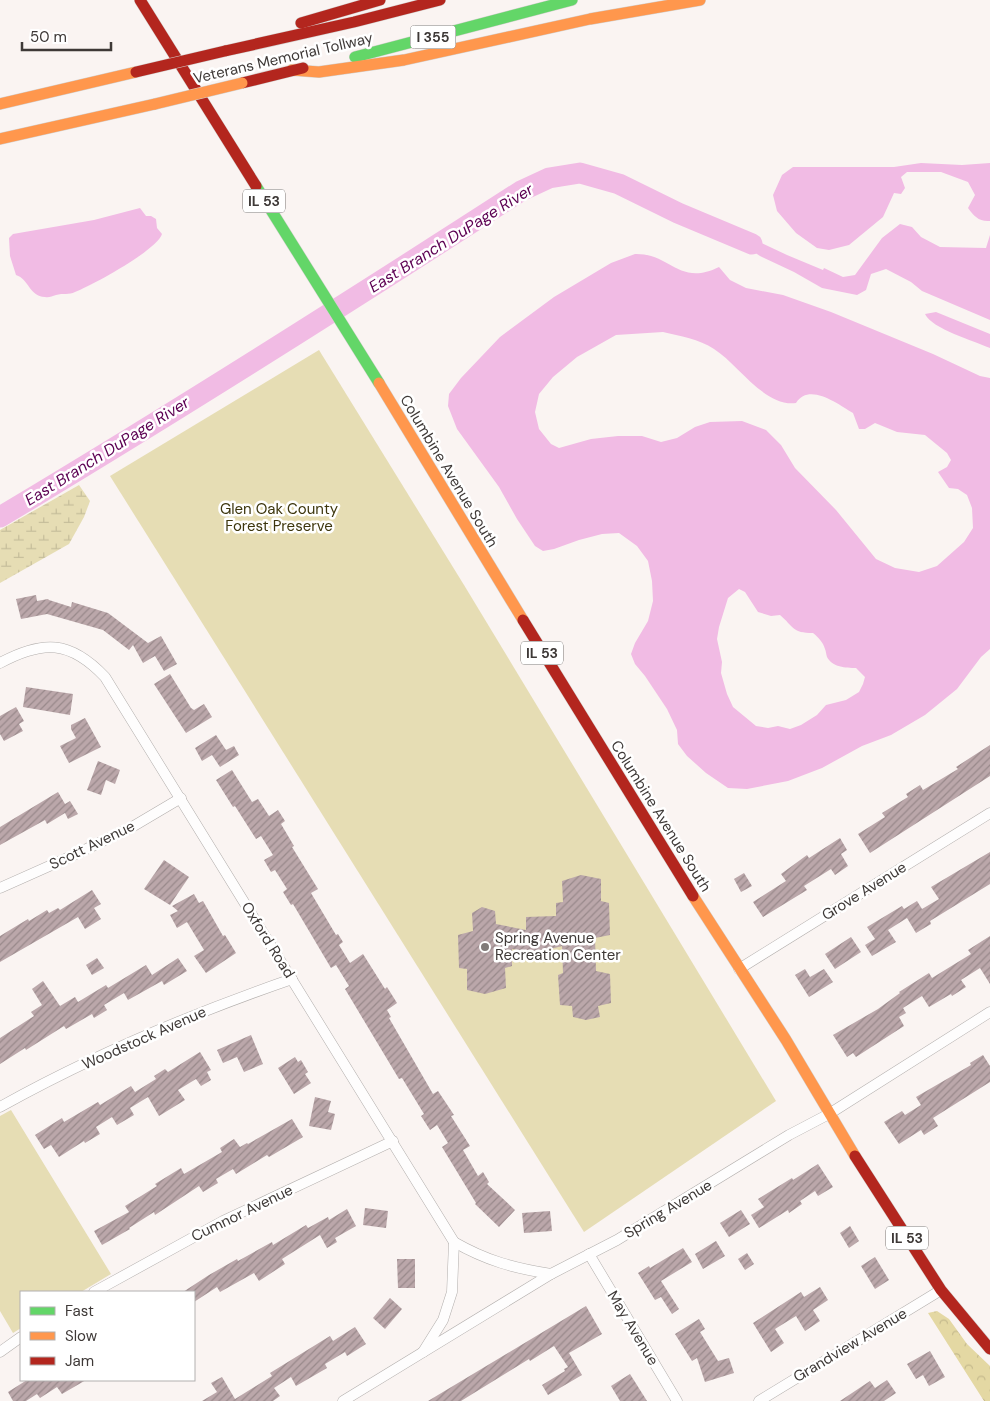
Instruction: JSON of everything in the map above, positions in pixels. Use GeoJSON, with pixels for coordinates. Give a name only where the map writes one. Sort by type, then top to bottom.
{"type":"FeatureCollection","features":[{"type":"Feature","properties":{"kind":"main road","name":"Columbine Avenue South"},"geometry":{"type":"LineString","coordinates":[[140,0],[388,398],[602,750],[739,969],[786,1040],[894,1219],[941,1290],[990,1349]]}},
{"type":"Feature","properties":{"kind":"main road"},"geometry":{"type":"LineString","coordinates":[[238,48],[264,32],[380,0]]}},
{"type":"Feature","properties":{"kind":"main road","name":"Veterans Memorial Tollway"},"geometry":{"type":"LineString","coordinates":[[0,104],[354,22],[440,0]]}},
{"type":"Feature","properties":{"kind":"main road","name":"Veterans Memorial Tollway"},"geometry":{"type":"LineString","coordinates":[[0,139],[379,51],[572,0]]}},
{"type":"Feature","properties":{"kind":"main road"},"geometry":{"type":"LineString","coordinates":[[292,70],[319,72],[404,60],[590,20],[700,0]]}},
{"type":"Feature","properties":{"kind":"street","name":"Oxford Road"},"geometry":{"type":"LineString","coordinates":[[0,663],[30,649],[45,646],[68,650],[95,666],[105,677],[454,1242],[476,1255],[515,1268],[551,1274]]}},
{"type":"Feature","properties":{"kind":"street","name":"Scott Avenue"},"geometry":{"type":"LineString","coordinates":[[0,888],[132,827],[181,798]]}},
{"type":"Feature","properties":{"kind":"street","name":"Grove Avenue"},"geometry":{"type":"LineString","coordinates":[[739,969],[990,813]]}},
{"type":"Feature","properties":{"kind":"street","name":"Woodstock Avenue"},"geometry":{"type":"LineString","coordinates":[[0,1107],[150,1033],[208,1009],[292,979]]}},
{"type":"Feature","properties":{"kind":"street","name":"Spring Avenue"},"geometry":{"type":"LineString","coordinates":[[343,1401],[551,1274],[617,1240],[789,1135],[829,1114],[990,1012]]}},
{"type":"Feature","properties":{"kind":"street","name":"Cumnor Avenue"},"geometry":{"type":"LineString","coordinates":[[96,1291],[223,1221],[392,1141]]}},
{"type":"Feature","properties":{"kind":"street"},"geometry":{"type":"LineString","coordinates":[[421,1354],[443,1320],[452,1292],[454,1242]]}},
{"type":"Feature","properties":{"kind":"street","name":"May Avenue"},"geometry":{"type":"LineString","coordinates":[[589,1254],[677,1401]]}},
{"type":"Feature","properties":{"kind":"street","name":"Grandview Avenue"},"geometry":{"type":"LineString","coordinates":[[759,1401],[941,1290]]}},
{"type":"Feature","properties":{"kind":"street"},"geometry":{"type":"LineString","coordinates":[[0,1352],[20,1338]]}},
{"type":"Feature","properties":{"kind":"green space","name":"Glen Oak County Forest Preserve"},"geometry":{"type":"Polygon","coordinates":[[[319,350],[464,585],[776,1101],[584,1232],[110,476],[319,350]]]}},
{"type":"Feature","properties":{"kind":"green space"},"geometry":{"type":"Polygon","coordinates":[[[79,485],[90,501],[84,517],[69,544],[0,583],[0,530],[79,485]]]}},
{"type":"Feature","properties":{"kind":"green space"},"geometry":{"type":"Polygon","coordinates":[[[11,1110],[111,1274],[83,1291],[20,1291],[20,1329],[13,1333],[0,1311],[0,1116],[11,1110]]]}},
{"type":"Feature","properties":{"kind":"green space"},"geometry":{"type":"Polygon","coordinates":[[[937,1311],[949,1319],[967,1344],[990,1366],[990,1401],[984,1401],[928,1313],[937,1311]]]}},
{"type":"Feature","properties":{"kind":"shaded area"},"geometry":{"type":"Polygon","coordinates":[[[921,163],[962,165],[990,163],[990,221],[983,221],[977,218],[968,208],[975,195],[968,182],[941,172],[907,172],[901,177],[905,188],[901,194],[894,193],[883,217],[849,245],[829,250],[817,248],[796,233],[777,211],[773,195],[782,175],[793,167],[894,167],[921,163]]]}},
{"type":"Feature","properties":{"kind":"shaded area"},"geometry":{"type":"Polygon","coordinates":[[[140,208],[146,216],[156,219],[157,228],[162,234],[158,241],[137,258],[95,282],[73,293],[46,297],[36,294],[24,280],[16,275],[10,256],[9,238],[13,234],[94,220],[140,208]]]}},
{"type":"Feature","properties":{"kind":"shaded area"},"geometry":{"type":"Polygon","coordinates":[[[900,224],[912,227],[921,237],[940,247],[986,248],[990,235],[990,320],[922,291],[911,282],[886,269],[871,274],[866,290],[857,295],[822,288],[760,256],[724,232],[755,240],[843,277],[855,275],[882,238],[900,224]]]}},
{"type":"Feature","properties":{"kind":"shaded area"},"geometry":{"type":"Polygon","coordinates":[[[635,254],[658,258],[676,268],[694,273],[705,272],[719,267],[730,280],[746,288],[783,295],[831,312],[933,354],[980,376],[990,378],[990,649],[981,657],[957,689],[925,715],[891,735],[862,746],[822,768],[788,781],[747,789],[728,788],[706,773],[687,756],[678,744],[677,730],[667,709],[635,664],[631,654],[648,621],[653,601],[648,561],[637,546],[619,533],[602,534],[543,551],[535,546],[499,487],[457,429],[448,406],[449,394],[461,378],[500,337],[554,297],[611,263],[635,254]],[[663,332],[616,335],[577,357],[553,377],[539,394],[535,412],[539,429],[551,444],[559,448],[591,439],[618,436],[642,436],[661,442],[677,438],[695,427],[710,422],[742,421],[766,430],[781,445],[795,468],[836,510],[876,559],[895,568],[919,572],[937,566],[964,542],[973,528],[972,508],[967,495],[958,489],[949,488],[938,472],[947,467],[951,460],[947,453],[925,435],[897,432],[875,423],[865,429],[859,429],[853,413],[832,400],[816,395],[808,394],[796,403],[784,402],[773,398],[762,392],[714,349],[696,340],[663,332]],[[739,589],[728,598],[717,639],[722,662],[721,673],[733,707],[756,726],[768,728],[778,726],[790,729],[801,725],[817,715],[826,705],[846,700],[859,692],[865,677],[856,668],[832,663],[827,657],[822,642],[813,633],[797,630],[780,615],[771,616],[758,612],[745,592],[739,589]]]}},
{"type":"Feature","properties":{"kind":"shaded area"},"geometry":{"type":"Polygon","coordinates":[[[936,312],[990,334],[990,348],[944,330],[925,314],[936,312]]]}},
{"type":"Feature","properties":{"kind":"building"},"geometry":{"type":"Polygon","coordinates":[[[36,595],[37,601],[48,599],[71,607],[72,602],[108,613],[148,643],[161,636],[177,664],[164,671],[155,656],[143,663],[133,645],[129,650],[103,630],[47,614],[21,619],[16,599],[36,595]]]}},
{"type":"Feature","properties":{"kind":"building"},"geometry":{"type":"Polygon","coordinates":[[[170,674],[191,708],[194,710],[204,704],[212,717],[186,733],[154,684],[170,674]]]}},
{"type":"Feature","properties":{"kind":"building"},"geometry":{"type":"Polygon","coordinates":[[[26,687],[73,694],[70,715],[23,707],[26,687]]]}},
{"type":"Feature","properties":{"kind":"building"},"geometry":{"type":"Polygon","coordinates":[[[16,707],[24,721],[19,724],[23,731],[4,741],[0,734],[0,716],[16,707]]]}},
{"type":"Feature","properties":{"kind":"building"},"geometry":{"type":"Polygon","coordinates":[[[85,718],[101,747],[69,763],[60,746],[76,738],[71,725],[85,718]]]}},
{"type":"Feature","properties":{"kind":"building"},"geometry":{"type":"Polygon","coordinates":[[[216,735],[226,750],[234,746],[239,755],[220,767],[212,755],[202,761],[195,748],[216,735]]]}},
{"type":"Feature","properties":{"kind":"building"},"geometry":{"type":"Polygon","coordinates":[[[990,745],[990,776],[870,853],[858,834],[885,817],[882,813],[908,797],[906,794],[920,785],[923,790],[958,769],[956,767],[990,745]]]}},
{"type":"Feature","properties":{"kind":"building"},"geometry":{"type":"Polygon","coordinates":[[[98,761],[120,770],[115,784],[106,780],[101,795],[87,790],[98,761]]]}},
{"type":"Feature","properties":{"kind":"building"},"geometry":{"type":"Polygon","coordinates":[[[232,770],[252,802],[258,799],[269,816],[278,810],[285,821],[281,824],[294,846],[292,847],[318,889],[311,893],[336,935],[338,934],[343,942],[339,945],[350,963],[363,954],[385,989],[387,987],[397,1003],[387,1010],[391,1017],[389,1018],[433,1094],[438,1091],[454,1115],[451,1116],[470,1146],[463,1150],[478,1176],[483,1172],[489,1182],[487,1184],[515,1210],[499,1227],[475,1204],[442,1147],[448,1143],[437,1125],[430,1130],[421,1116],[424,1114],[402,1078],[399,1079],[345,989],[349,986],[336,965],[331,968],[293,904],[291,905],[283,892],[287,889],[275,870],[271,872],[264,860],[273,855],[261,836],[256,839],[216,780],[232,770]]]}},
{"type":"Feature","properties":{"kind":"building"},"geometry":{"type":"Polygon","coordinates":[[[58,792],[65,804],[70,801],[78,814],[68,819],[65,813],[47,824],[45,820],[0,845],[0,827],[58,792]]]}},
{"type":"Feature","properties":{"kind":"building"},"geometry":{"type":"Polygon","coordinates":[[[840,838],[847,850],[841,854],[848,866],[835,875],[831,869],[804,886],[807,890],[763,917],[753,902],[786,881],[781,874],[807,855],[809,858],[840,838]]]}},
{"type":"Feature","properties":{"kind":"building"},"geometry":{"type":"Polygon","coordinates":[[[990,852],[990,884],[930,921],[931,924],[916,933],[907,918],[888,930],[896,942],[872,956],[865,945],[875,939],[867,927],[902,906],[904,909],[917,901],[922,909],[939,899],[931,887],[990,852]]]}},
{"type":"Feature","properties":{"kind":"building"},"geometry":{"type":"Polygon","coordinates":[[[164,860],[189,877],[170,905],[144,889],[164,860]]]}},
{"type":"Feature","properties":{"kind":"building"},"geometry":{"type":"Polygon","coordinates":[[[744,873],[752,886],[741,892],[734,879],[744,873]]]}},
{"type":"Feature","properties":{"kind":"building","name":"Spring Avenue Recreation Center"},"geometry":{"type":"Polygon","coordinates":[[[581,875],[601,879],[601,901],[609,903],[610,935],[595,938],[596,971],[610,974],[611,1003],[598,1006],[600,1017],[586,1020],[573,1017],[572,1006],[560,1005],[558,975],[563,973],[562,946],[536,953],[512,949],[512,966],[505,968],[506,988],[485,994],[467,990],[467,969],[459,968],[458,935],[473,931],[472,913],[482,907],[495,911],[496,924],[526,930],[526,917],[556,916],[556,903],[563,902],[562,881],[581,875]]]}},
{"type":"Feature","properties":{"kind":"building"},"geometry":{"type":"Polygon","coordinates":[[[92,890],[101,904],[94,908],[101,919],[85,929],[78,917],[0,962],[0,936],[47,910],[49,913],[58,908],[60,910],[92,890]]]}},
{"type":"Feature","properties":{"kind":"building"},"geometry":{"type":"Polygon","coordinates":[[[194,894],[199,903],[203,901],[223,936],[225,935],[236,953],[206,973],[194,956],[204,950],[187,922],[177,928],[170,915],[178,911],[172,906],[194,894]]]}},
{"type":"Feature","properties":{"kind":"building"},"geometry":{"type":"Polygon","coordinates":[[[990,936],[990,984],[980,968],[961,980],[966,987],[952,996],[951,994],[929,1007],[922,996],[903,1008],[906,1013],[899,1017],[904,1026],[856,1057],[853,1053],[847,1057],[833,1035],[878,1009],[899,992],[929,973],[932,978],[971,954],[968,950],[990,936]]]}},
{"type":"Feature","properties":{"kind":"building"},"geometry":{"type":"Polygon","coordinates":[[[851,937],[861,952],[835,969],[825,954],[851,937]]]}},
{"type":"Feature","properties":{"kind":"building"},"geometry":{"type":"Polygon","coordinates":[[[97,958],[104,968],[92,975],[86,965],[97,958]]]}},
{"type":"Feature","properties":{"kind":"building"},"geometry":{"type":"Polygon","coordinates":[[[178,958],[187,971],[164,985],[162,981],[128,1000],[124,993],[104,1005],[107,1010],[94,1018],[92,1014],[66,1029],[64,1026],[0,1064],[0,1038],[34,1016],[31,1012],[42,1005],[32,989],[43,981],[60,1006],[75,997],[78,1002],[106,985],[108,988],[146,965],[152,975],[178,958]]]}},
{"type":"Feature","properties":{"kind":"building"},"geometry":{"type":"Polygon","coordinates":[[[805,969],[810,977],[824,969],[833,982],[809,997],[795,975],[805,969]]]}},
{"type":"Feature","properties":{"kind":"building"},"geometry":{"type":"Polygon","coordinates":[[[251,1035],[263,1064],[244,1072],[237,1057],[223,1063],[217,1050],[251,1035]]]}},
{"type":"Feature","properties":{"kind":"building"},"geometry":{"type":"Polygon","coordinates":[[[200,1052],[211,1070],[207,1072],[211,1080],[201,1086],[196,1079],[178,1090],[185,1100],[159,1116],[148,1097],[130,1108],[134,1115],[117,1125],[112,1117],[96,1127],[100,1134],[85,1143],[84,1141],[59,1157],[51,1145],[44,1149],[35,1135],[62,1118],[64,1122],[98,1102],[100,1105],[131,1086],[135,1092],[156,1079],[154,1076],[165,1069],[168,1072],[200,1052]]]}},
{"type":"Feature","properties":{"kind":"building"},"geometry":{"type":"Polygon","coordinates":[[[983,1055],[990,1066],[990,1082],[933,1118],[938,1126],[924,1135],[921,1130],[899,1144],[884,1122],[902,1111],[905,1115],[921,1105],[916,1097],[971,1065],[970,1063],[983,1055]]]}},
{"type":"Feature","properties":{"kind":"building"},"geometry":{"type":"Polygon","coordinates":[[[295,1057],[298,1062],[301,1060],[308,1072],[305,1074],[311,1083],[294,1094],[278,1068],[295,1057]]]}},
{"type":"Feature","properties":{"kind":"building"},"geometry":{"type":"Polygon","coordinates":[[[315,1097],[331,1101],[328,1112],[335,1114],[331,1130],[309,1126],[315,1097]]]}},
{"type":"Feature","properties":{"kind":"building"},"geometry":{"type":"Polygon","coordinates":[[[292,1119],[303,1137],[269,1157],[267,1155],[236,1174],[233,1169],[216,1179],[218,1183],[203,1192],[199,1186],[155,1215],[154,1212],[102,1245],[94,1231],[129,1212],[125,1206],[157,1186],[155,1184],[181,1168],[184,1174],[222,1152],[220,1148],[234,1139],[240,1147],[292,1119]]]}},
{"type":"Feature","properties":{"kind":"building"},"geometry":{"type":"Polygon","coordinates":[[[818,1164],[833,1187],[818,1196],[815,1191],[800,1201],[802,1204],[789,1213],[788,1210],[759,1228],[751,1215],[764,1207],[758,1199],[818,1164]]]}},
{"type":"Feature","properties":{"kind":"building"},"geometry":{"type":"Polygon","coordinates":[[[365,1208],[388,1211],[386,1228],[363,1225],[365,1208]]]}},
{"type":"Feature","properties":{"kind":"building"},"geometry":{"type":"Polygon","coordinates":[[[347,1209],[356,1226],[335,1238],[337,1242],[327,1248],[320,1235],[282,1259],[285,1264],[259,1281],[254,1273],[220,1292],[217,1287],[195,1301],[195,1291],[185,1291],[237,1259],[238,1261],[272,1242],[273,1245],[306,1225],[308,1228],[328,1217],[329,1220],[347,1209]]]}},
{"type":"Feature","properties":{"kind":"building"},"geometry":{"type":"Polygon","coordinates":[[[741,1210],[750,1224],[729,1237],[720,1223],[741,1210]]]}},
{"type":"Feature","properties":{"kind":"building"},"geometry":{"type":"Polygon","coordinates":[[[550,1211],[552,1231],[524,1233],[522,1213],[550,1211]]]}},
{"type":"Feature","properties":{"kind":"building"},"geometry":{"type":"Polygon","coordinates":[[[850,1226],[859,1241],[849,1248],[840,1233],[850,1226]]]}},
{"type":"Feature","properties":{"kind":"building"},"geometry":{"type":"Polygon","coordinates":[[[716,1241],[725,1256],[703,1269],[695,1254],[716,1241]]]}},
{"type":"Feature","properties":{"kind":"building"},"geometry":{"type":"Polygon","coordinates":[[[683,1248],[692,1262],[661,1281],[679,1309],[672,1314],[661,1297],[655,1300],[638,1273],[683,1248]]]}},
{"type":"Feature","properties":{"kind":"building"},"geometry":{"type":"Polygon","coordinates":[[[747,1253],[754,1264],[745,1270],[738,1259],[747,1253]]]}},
{"type":"Feature","properties":{"kind":"building"},"geometry":{"type":"Polygon","coordinates":[[[875,1257],[889,1280],[875,1289],[861,1266],[875,1257]]]}},
{"type":"Feature","properties":{"kind":"building"},"geometry":{"type":"Polygon","coordinates":[[[397,1259],[415,1259],[415,1288],[398,1288],[397,1259]]]}},
{"type":"Feature","properties":{"kind":"building"},"geometry":{"type":"Polygon","coordinates":[[[820,1287],[828,1300],[813,1310],[820,1321],[805,1331],[796,1316],[775,1329],[784,1343],[771,1352],[753,1323],[801,1292],[804,1297],[820,1287]]]}},
{"type":"Feature","properties":{"kind":"building"},"geometry":{"type":"Polygon","coordinates":[[[390,1298],[402,1309],[385,1329],[373,1318],[390,1298]]]}},
{"type":"Feature","properties":{"kind":"building"},"geometry":{"type":"Polygon","coordinates":[[[586,1306],[602,1334],[569,1353],[582,1375],[548,1395],[542,1385],[565,1371],[564,1369],[568,1367],[554,1346],[530,1361],[529,1359],[461,1401],[428,1401],[586,1306]]]}},
{"type":"Feature","properties":{"kind":"building"},"geometry":{"type":"Polygon","coordinates":[[[699,1319],[705,1329],[700,1332],[718,1361],[729,1358],[734,1373],[705,1382],[697,1358],[692,1361],[675,1334],[699,1319]]]}},
{"type":"Feature","properties":{"kind":"building"},"geometry":{"type":"Polygon","coordinates":[[[355,1327],[366,1344],[347,1356],[345,1352],[325,1364],[327,1368],[296,1386],[291,1377],[274,1388],[280,1396],[273,1401],[202,1401],[217,1392],[211,1383],[222,1377],[235,1399],[272,1376],[270,1373],[330,1336],[333,1341],[355,1327]]]}},
{"type":"Feature","properties":{"kind":"building"},"geometry":{"type":"Polygon","coordinates":[[[930,1351],[945,1377],[929,1386],[923,1375],[916,1379],[907,1364],[930,1351]]]}},
{"type":"Feature","properties":{"kind":"building"},"geometry":{"type":"Polygon","coordinates":[[[630,1374],[647,1401],[620,1401],[611,1386],[630,1374]]]}},
{"type":"Feature","properties":{"kind":"building"},"geometry":{"type":"Polygon","coordinates":[[[887,1380],[896,1393],[884,1401],[840,1401],[870,1381],[875,1388],[887,1380]]]}},
{"type":"Feature","properties":{"kind":"building"},"geometry":{"type":"Polygon","coordinates":[[[25,1381],[84,1381],[62,1394],[57,1387],[40,1398],[37,1394],[26,1401],[13,1401],[8,1392],[25,1381]]]}},
{"type":"Feature","properties":{"kind":"waterway","name":"East Branch DuPage River"},"geometry":{"type":"LineString","coordinates":[[0,517],[262,356],[521,191],[549,178],[580,173],[619,184],[678,213],[752,244]]}},
{"type":"Feature","properties":{"kind":"traffic: fast"},"geometry":{"type":"LineString","coordinates":[[355,57],[572,0]]}},
{"type":"Feature","properties":{"kind":"traffic: fast"},"geometry":{"type":"LineString","coordinates":[[256,186],[379,383]]}},
{"type":"Feature","properties":{"kind":"traffic: slow"},"geometry":{"type":"LineString","coordinates":[[292,70],[319,72],[404,60],[590,19],[700,0]]}},
{"type":"Feature","properties":{"kind":"traffic: slow"},"geometry":{"type":"LineString","coordinates":[[0,104],[136,72]]}},
{"type":"Feature","properties":{"kind":"traffic: slow"},"geometry":{"type":"LineString","coordinates":[[155,104],[242,83]]}},
{"type":"Feature","properties":{"kind":"traffic: slow"},"geometry":{"type":"LineString","coordinates":[[0,139],[155,104]]}},
{"type":"Feature","properties":{"kind":"traffic: slow"},"geometry":{"type":"LineString","coordinates":[[379,383],[523,620]]}},
{"type":"Feature","properties":{"kind":"traffic: slow"},"geometry":{"type":"LineString","coordinates":[[693,896],[786,1040],[855,1156]]}},
{"type":"Feature","properties":{"kind":"traffic: jam"},"geometry":{"type":"LineString","coordinates":[[140,0],[256,186]]}},
{"type":"Feature","properties":{"kind":"traffic: jam"},"geometry":{"type":"LineString","coordinates":[[301,23],[380,0]]}},
{"type":"Feature","properties":{"kind":"traffic: jam"},"geometry":{"type":"LineString","coordinates":[[225,51],[354,22],[440,0]]}},
{"type":"Feature","properties":{"kind":"traffic: jam"},"geometry":{"type":"LineString","coordinates":[[136,72],[225,51]]}},
{"type":"Feature","properties":{"kind":"traffic: jam"},"geometry":{"type":"LineString","coordinates":[[242,83],[303,68]]}},
{"type":"Feature","properties":{"kind":"traffic: jam"},"geometry":{"type":"LineString","coordinates":[[523,620],[693,896]]}},
{"type":"Feature","properties":{"kind":"traffic: jam"},"geometry":{"type":"LineString","coordinates":[[855,1156],[941,1290],[990,1349]]}},
{"type":"Feature","properties":{"kind":"place","name":"Spring Avenue Recreation Center"},"geometry":{"type":"Point","coordinates":[485,947]}}]}
